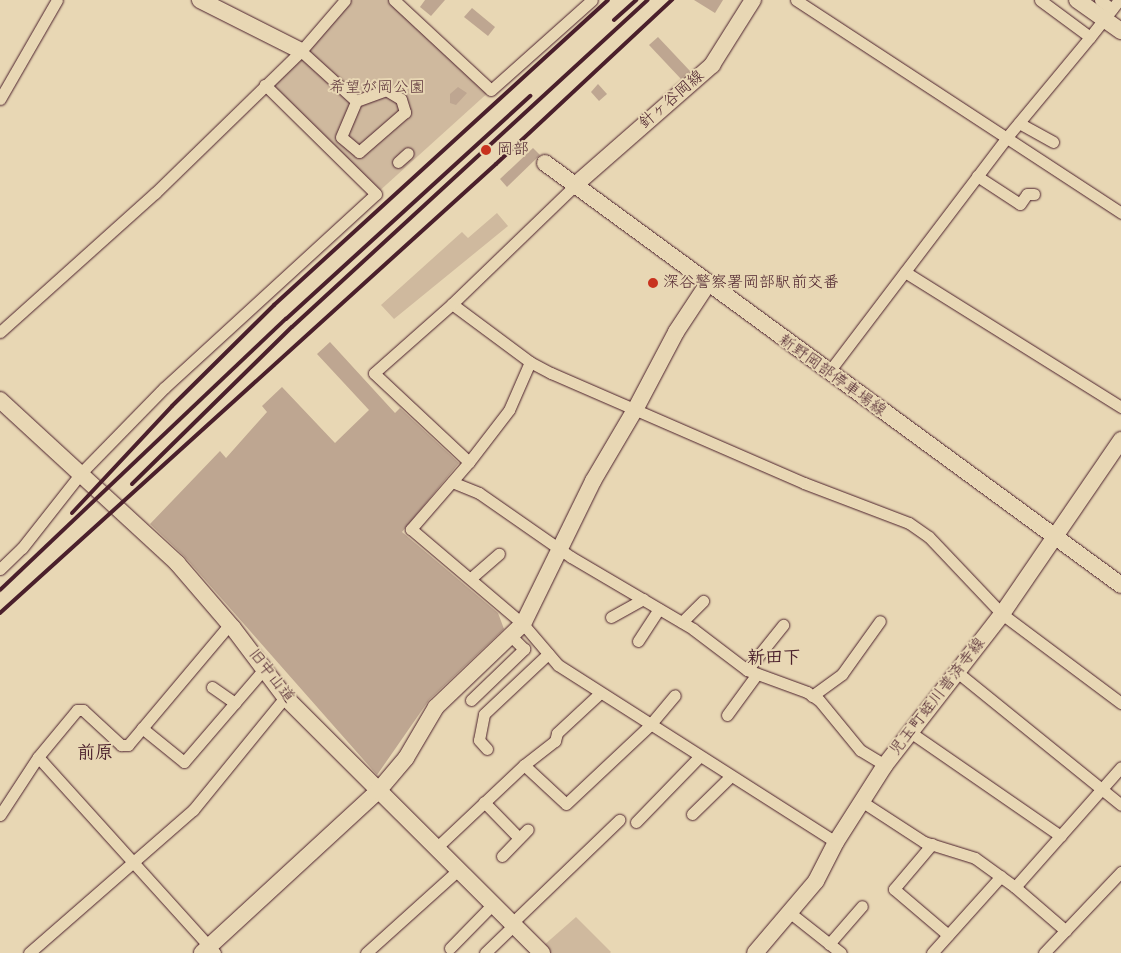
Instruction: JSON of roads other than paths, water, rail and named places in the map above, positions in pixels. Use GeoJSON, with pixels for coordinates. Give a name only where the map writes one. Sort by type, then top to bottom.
{"type":"FeatureCollection","features":[{"type":"Feature","properties":{"kind":"street"},"geometry":{"type":"LineString","coordinates":[[0,99],[57,0]]}},
{"type":"Feature","properties":{"kind":"street"},"geometry":{"type":"LineString","coordinates":[[200,0],[301,51],[356,101]]}},
{"type":"Feature","properties":{"kind":"street"},"geometry":{"type":"LineString","coordinates":[[0,332],[155,193],[301,51],[345,0]]}},
{"type":"Feature","properties":{"kind":"street"},"geometry":{"type":"LineString","coordinates":[[394,0],[491,90],[592,0]]}},
{"type":"Feature","properties":{"kind":"street","name":"針ヶ谷岡線"},"geometry":{"type":"LineString","coordinates":[[574,186],[712,64],[753,0]]}},
{"type":"Feature","properties":{"kind":"street"},"geometry":{"type":"LineString","coordinates":[[796,0],[1121,213]]}},
{"type":"Feature","properties":{"kind":"street"},"geometry":{"type":"LineString","coordinates":[[1040,0],[1090,37]]}},
{"type":"Feature","properties":{"kind":"street"},"geometry":{"type":"LineString","coordinates":[[1078,0],[1112,9]]}},
{"type":"Feature","properties":{"kind":"street"},"geometry":{"type":"LineString","coordinates":[[1100,0],[1112,9],[1121,31]]}},
{"type":"Feature","properties":{"kind":"street"},"geometry":{"type":"LineString","coordinates":[[828,373],[1007,137],[1112,9]]}},
{"type":"Feature","properties":{"kind":"street"},"geometry":{"type":"LineString","coordinates":[[0,569],[22,548],[81,473],[164,388],[376,194],[265,85]]}},
{"type":"Feature","properties":{"kind":"street"},"geometry":{"type":"LineString","coordinates":[[386,90],[401,99],[405,112],[360,152],[341,137],[356,101],[386,90]]}},
{"type":"Feature","properties":{"kind":"street"},"geometry":{"type":"LineString","coordinates":[[1019,123],[1054,142]]}},
{"type":"Feature","properties":{"kind":"street"},"geometry":{"type":"LineString","coordinates":[[398,162],[408,152]]}},
{"type":"Feature","properties":{"kind":"street","name":"新野岡部停車場線"},"geometry":{"type":"LineString","coordinates":[[546,163],[574,186],[828,373],[1121,585]]}},
{"type":"Feature","properties":{"kind":"street"},"geometry":{"type":"LineString","coordinates":[[978,176],[1020,204],[1027,194],[1034,194]]}},
{"type":"Feature","properties":{"kind":"street"},"geometry":{"type":"LineString","coordinates":[[469,462],[374,373],[452,304],[574,186]]}},
{"type":"Feature","properties":{"kind":"street"},"geometry":{"type":"LineString","coordinates":[[905,272],[1121,407]]}},
{"type":"Feature","properties":{"kind":"street"},"geometry":{"type":"LineString","coordinates":[[38,757],[133,861],[209,951],[378,791],[406,758],[436,707],[524,624],[532,612],[559,549],[592,481],[636,408],[676,332],[707,284]]}},
{"type":"Feature","properties":{"kind":"street"},"geometry":{"type":"LineString","coordinates":[[452,304],[530,362],[804,483],[909,523],[928,537],[1002,614],[1121,703]]}},
{"type":"Feature","properties":{"kind":"street"},"geometry":{"type":"LineString","coordinates":[[530,362],[509,410],[469,462],[411,529],[524,624],[558,666],[599,694],[836,842]]}},
{"type":"Feature","properties":{"kind":"street","name":"旧中山道"},"geometry":{"type":"LineString","coordinates":[[0,400],[177,563],[230,624],[285,696],[457,871],[540,952]]}},
{"type":"Feature","properties":{"kind":"street","name":"児玉町蛭川普済寺線"},"geometry":{"type":"LineString","coordinates":[[755,953],[816,881],[836,842],[861,801],[910,732],[1002,614],[1121,440]]}},
{"type":"Feature","properties":{"kind":"street"},"geometry":{"type":"LineString","coordinates":[[452,482],[479,492],[559,549],[682,622],[752,672],[812,696],[860,750],[886,765]]}},
{"type":"Feature","properties":{"kind":"street"},"geometry":{"type":"LineString","coordinates":[[470,578],[499,554]]}},
{"type":"Feature","properties":{"kind":"street"},"geometry":{"type":"LineString","coordinates":[[611,617],[643,599]]}},
{"type":"Feature","properties":{"kind":"street"},"geometry":{"type":"LineString","coordinates":[[682,622],[703,601]]}},
{"type":"Feature","properties":{"kind":"street"},"geometry":{"type":"LineString","coordinates":[[638,641],[659,609]]}},
{"type":"Feature","properties":{"kind":"street"},"geometry":{"type":"LineString","coordinates":[[812,696],[842,674],[880,621]]}},
{"type":"Feature","properties":{"kind":"street"},"geometry":{"type":"LineString","coordinates":[[0,815],[38,757],[78,710],[83,710],[121,745],[128,745],[230,624]]}},
{"type":"Feature","properties":{"kind":"street"},"geometry":{"type":"LineString","coordinates":[[726,715],[783,625]]}},
{"type":"Feature","properties":{"kind":"street"},"geometry":{"type":"LineString","coordinates":[[471,700],[524,648],[511,636]]}},
{"type":"Feature","properties":{"kind":"street"},"geometry":{"type":"LineString","coordinates":[[488,749],[479,740],[484,714],[548,654]]}},
{"type":"Feature","properties":{"kind":"street"},"geometry":{"type":"LineString","coordinates":[[142,728],[184,762],[264,668]]}},
{"type":"Feature","properties":{"kind":"street"},"geometry":{"type":"LineString","coordinates":[[957,672],[1121,805]]}},
{"type":"Feature","properties":{"kind":"street"},"geometry":{"type":"LineString","coordinates":[[212,687],[235,702]]}},
{"type":"Feature","properties":{"kind":"street"},"geometry":{"type":"LineString","coordinates":[[435,848],[524,765],[555,741],[557,733],[599,694]]}},
{"type":"Feature","properties":{"kind":"street"},"geometry":{"type":"LineString","coordinates":[[524,765],[566,804],[650,726],[675,695]]}},
{"type":"Feature","properties":{"kind":"street"},"geometry":{"type":"LineString","coordinates":[[29,953],[193,810],[285,696]]}},
{"type":"Feature","properties":{"kind":"street"},"geometry":{"type":"LineString","coordinates":[[910,732],[1061,836]]}},
{"type":"Feature","properties":{"kind":"street"},"geometry":{"type":"LineString","coordinates":[[636,822],[699,757]]}},
{"type":"Feature","properties":{"kind":"street"},"geometry":{"type":"LineString","coordinates":[[1016,887],[1121,767]]}},
{"type":"Feature","properties":{"kind":"street"},"geometry":{"type":"LineString","coordinates":[[692,814],[731,776]]}},
{"type":"Feature","properties":{"kind":"street"},"geometry":{"type":"LineString","coordinates":[[861,801],[932,844],[975,858],[1016,887],[1066,931]]}},
{"type":"Feature","properties":{"kind":"street"},"geometry":{"type":"LineString","coordinates":[[484,802],[519,838]]}},
{"type":"Feature","properties":{"kind":"street"},"geometry":{"type":"LineString","coordinates":[[485,953],[619,820]]}},
{"type":"Feature","properties":{"kind":"street"},"geometry":{"type":"LineString","coordinates":[[502,856],[528,829]]}},
{"type":"Feature","properties":{"kind":"street"},"geometry":{"type":"LineString","coordinates":[[932,844],[894,889],[948,935]]}},
{"type":"Feature","properties":{"kind":"street"},"geometry":{"type":"LineString","coordinates":[[366,953],[457,871]]}},
{"type":"Feature","properties":{"kind":"street"},"geometry":{"type":"LineString","coordinates":[[1044,953],[1121,872]]}},
{"type":"Feature","properties":{"kind":"street"},"geometry":{"type":"LineString","coordinates":[[932,953],[1001,876]]}},
{"type":"Feature","properties":{"kind":"street"},"geometry":{"type":"LineString","coordinates":[[450,948],[492,904]]}},
{"type":"Feature","properties":{"kind":"street"},"geometry":{"type":"LineString","coordinates":[[829,944],[862,906]]}},
{"type":"Feature","properties":{"kind":"street"},"geometry":{"type":"LineString","coordinates":[[789,912],[841,953]]}},
{"type":"Feature","properties":{"kind":"railway"},"geometry":{"type":"LineString","coordinates":[[72,513],[172,406],[274,305],[608,0]]}},
{"type":"Feature","properties":{"kind":"railway"},"geometry":{"type":"LineString","coordinates":[[614,20],[636,0]]}},
{"type":"Feature","properties":{"kind":"railway"},"geometry":{"type":"LineString","coordinates":[[132,484],[292,327],[648,0]]}},
{"type":"Feature","properties":{"kind":"railway"},"geometry":{"type":"LineString","coordinates":[[0,613],[496,164],[672,0]]}},
{"type":"Feature","properties":{"kind":"railway"},"geometry":{"type":"LineString","coordinates":[[0,590],[286,319],[530,96]]}},
{"type":"Feature","properties":{"kind":"place","name":"岡部"},"geometry":{"type":"Point","coordinates":[486,150]}},
{"type":"Feature","properties":{"kind":"place","name":"深谷警察署岡部駅前交番"},"geometry":{"type":"Point","coordinates":[653,283]}},
{"type":"Feature","properties":{"kind":"district","name":"新田下"},"geometry":{"type":"Point","coordinates":[774,658]}},
{"type":"Feature","properties":{"kind":"district","name":"前原"},"geometry":{"type":"Point","coordinates":[95,753]}},
{"type":"Feature","properties":{"kind":"park label","name":"希望が岡公園"},"geometry":{"type":"Point","coordinates":[377,88]}}]}
